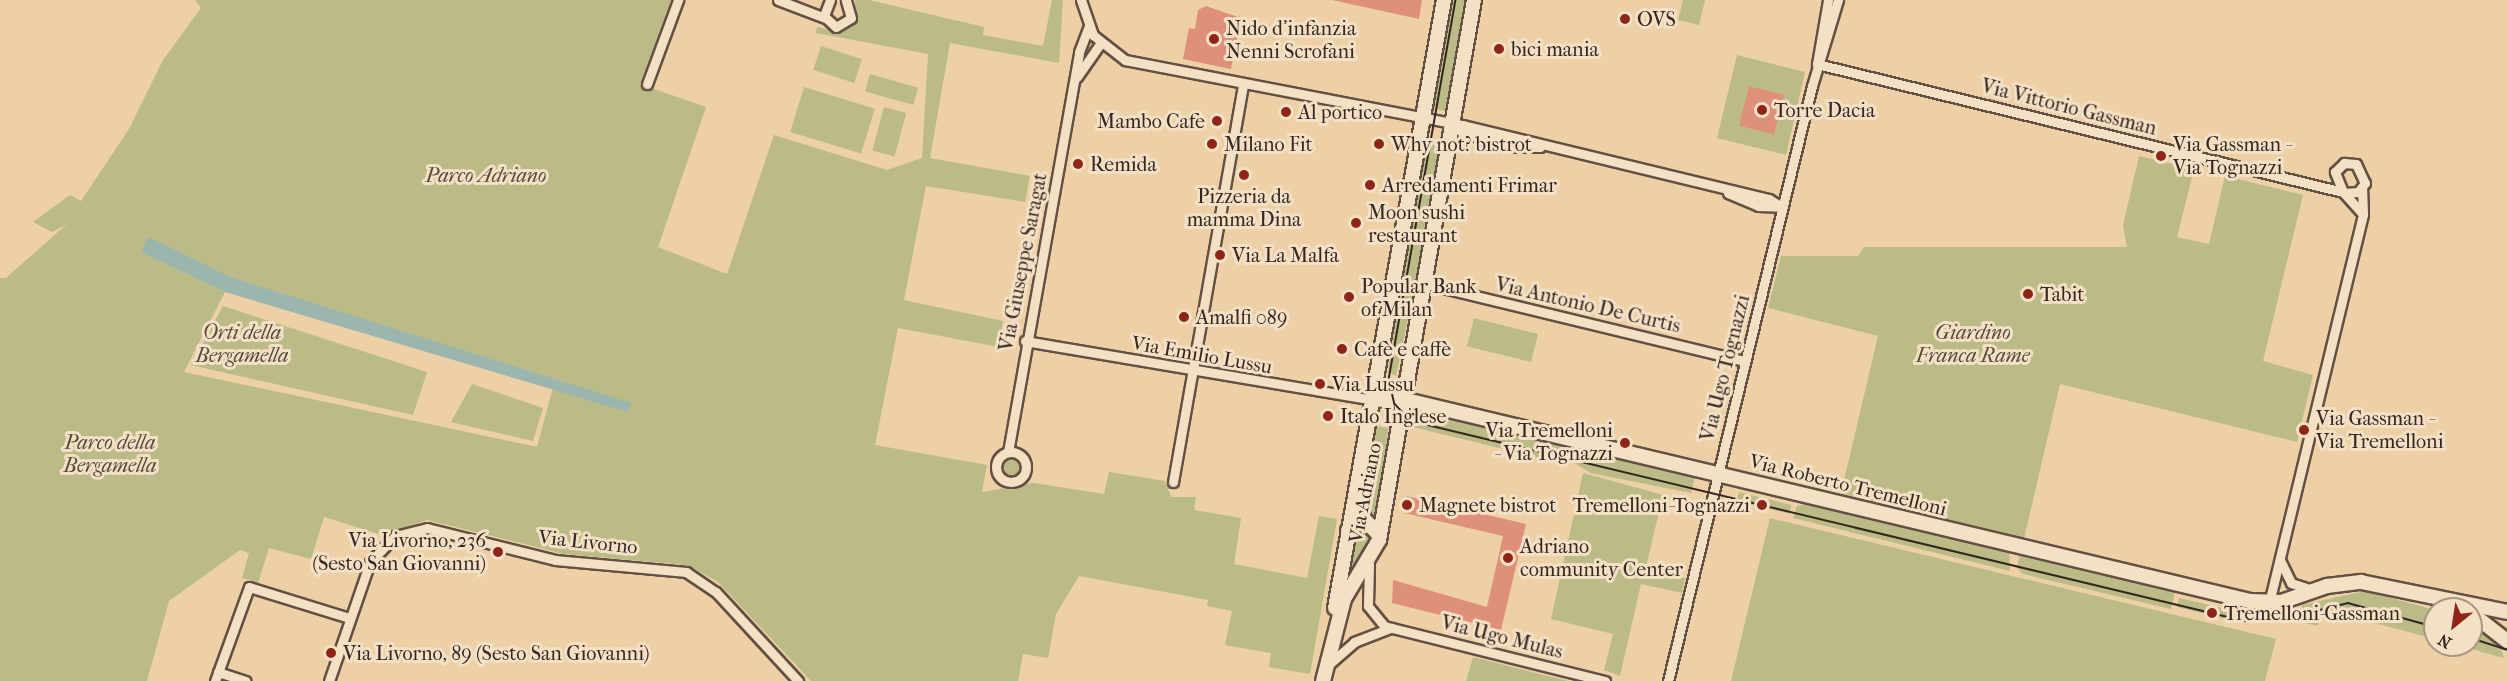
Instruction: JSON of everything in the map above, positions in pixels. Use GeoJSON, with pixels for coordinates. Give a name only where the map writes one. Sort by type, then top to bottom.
{"type":"FeatureCollection","features":[{"type":"Feature","properties":{"kind":"street"},"geometry":{"type":"LineString","coordinates":[[647,84],[678,0]]}},
{"type":"Feature","properties":{"kind":"street"},"geometry":{"type":"LineString","coordinates":[[778,0],[825,18],[836,27],[847,24],[852,11],[846,0]]}},
{"type":"Feature","properties":{"kind":"street"},"geometry":{"type":"LineString","coordinates":[[1081,0],[1089,28],[1100,44],[1130,62],[1451,124],[1463,133],[1515,147],[1541,147],[1726,192],[1769,199],[1782,207]]}},
{"type":"Feature","properties":{"kind":"street","name":"Via Adriano"},"geometry":{"type":"LineString","coordinates":[[1323,681],[1334,629],[1347,534],[1444,0]]}},
{"type":"Feature","properties":{"kind":"street","name":"Via Adriano"},"geometry":{"type":"LineString","coordinates":[[1334,629],[1346,594],[1369,564],[1380,536],[1422,284],[1474,0]]}},
{"type":"Feature","properties":{"kind":"street","name":"Via Ugo Tognazzi"},"geometry":{"type":"LineString","coordinates":[[1818,64],[1828,0]]}},
{"type":"Feature","properties":{"kind":"street","name":"Via Ugo Tognazzi"},"geometry":{"type":"LineString","coordinates":[[1668,681],[1782,207],[1818,64],[1838,0]]}},
{"type":"Feature","properties":{"kind":"street"},"geometry":{"type":"LineString","coordinates":[[802,8],[827,3],[825,18]]}},
{"type":"Feature","properties":{"kind":"street","name":"Via Giuseppe Saragat"},"geometry":{"type":"LineString","coordinates":[[1008,452],[1025,341],[1076,79],[1089,28]]}},
{"type":"Feature","properties":{"kind":"street","name":"Via Giuseppe Saragat"},"geometry":{"type":"LineString","coordinates":[[1076,79],[1100,44]]}},
{"type":"Feature","properties":{"kind":"street","name":"Via Vittorio Gassman"},"geometry":{"type":"LineString","coordinates":[[1818,64],[2343,192],[2362,188]]}},
{"type":"Feature","properties":{"kind":"street"},"geometry":{"type":"LineString","coordinates":[[1173,482],[1243,84]]}},
{"type":"Feature","properties":{"kind":"street"},"geometry":{"type":"LineString","coordinates":[[2269,603],[2363,214],[2362,188],[2365,173],[2354,163],[2341,165],[2334,178],[2313,185]]}},
{"type":"Feature","properties":{"kind":"street"},"geometry":{"type":"LineString","coordinates":[[2334,178],[2363,214]]}},
{"type":"Feature","properties":{"kind":"street","name":"Via Antonio De Curtis"},"geometry":{"type":"LineString","coordinates":[[1422,284],[1745,361]]}},
{"type":"Feature","properties":{"kind":"street","name":"Via Emilio Lussu"},"geometry":{"type":"LineString","coordinates":[[1025,341],[1373,400]]}},
{"type":"Feature","properties":{"kind":"street","name":"Via Roberto Tremelloni"},"geometry":{"type":"LineString","coordinates":[[1373,400],[1402,399],[2269,603],[2312,590],[2354,582],[2398,587],[2507,612]]}},
{"type":"Feature","properties":{"kind":"street"},"geometry":{"type":"LineString","coordinates":[[1347,534],[1364,519],[1380,536]]}},
{"type":"Feature","properties":{"kind":"street","name":"Via Livorno"},"geometry":{"type":"LineString","coordinates":[[329,681],[366,568],[384,545],[407,531],[442,529],[546,558],[660,566],[693,575],[722,598],[798,681]]}},
{"type":"Feature","properties":{"kind":"street"},"geometry":{"type":"LineString","coordinates":[[2279,557],[2289,582],[2312,590]]}},
{"type":"Feature","properties":{"kind":"street","name":"Via Ugo Mulas"},"geometry":{"type":"LineString","coordinates":[[1369,564],[1368,606],[1376,620],[1391,628],[1605,681]]}},
{"type":"Feature","properties":{"kind":"street"},"geometry":{"type":"LineString","coordinates":[[2398,587],[2424,597]]}},
{"type":"Feature","properties":{"kind":"street"},"geometry":{"type":"LineString","coordinates":[[246,681],[217,677],[245,590],[256,588],[349,618]]}},
{"type":"Feature","properties":{"kind":"street"},"geometry":{"type":"LineString","coordinates":[[2483,619],[2492,624],[2507,641]]}},
{"type":"Feature","properties":{"kind":"street"},"geometry":{"type":"LineString","coordinates":[[1326,666],[1349,645],[1391,628]]}},
{"type":"Feature","properties":{"kind":"green space"},"geometry":{"type":"Polygon","coordinates":[[[195,0],[671,0],[640,84],[706,107],[658,247],[727,274],[774,135],[887,170],[922,158],[928,54],[816,33],[817,27],[843,32],[855,19],[855,0],[869,0],[984,27],[983,35],[1043,46],[1052,0],[1063,0],[1059,63],[950,43],[930,158],[1030,176],[1025,202],[926,186],[904,300],[1003,321],[999,347],[898,328],[875,445],[987,465],[982,492],[1034,483],[1104,494],[1109,472],[1165,481],[1171,497],[1196,497],[1194,510],[1241,518],[1234,564],[1307,578],[1319,516],[1337,519],[1310,674],[1269,667],[1271,653],[1225,645],[1232,611],[1207,606],[1208,600],[1079,576],[1056,614],[1048,658],[1023,654],[1018,681],[811,681],[717,581],[686,565],[564,554],[427,520],[385,536],[324,517],[311,559],[269,548],[258,583],[242,578],[249,553],[240,550],[169,601],[147,681],[0,681],[0,278],[6,278],[67,224],[52,232],[33,222],[70,195],[81,201],[129,129],[163,60],[201,8],[195,0]],[[148,255],[225,292],[184,372],[537,447],[555,380],[148,255]]]}},
{"type":"Feature","properties":{"kind":"green space"},"geometry":{"type":"Polygon","coordinates":[[[1450,0],[1469,0],[1447,112],[1434,108],[1450,0]]]}},
{"type":"Feature","properties":{"kind":"green space"},"geometry":{"type":"Polygon","coordinates":[[[1683,0],[1705,0],[1699,25],[1678,20],[1683,0]]]}},
{"type":"Feature","properties":{"kind":"green space"},"geometry":{"type":"Polygon","coordinates":[[[821,46],[862,59],[854,83],[813,70],[821,46]]]}},
{"type":"Feature","properties":{"kind":"green space"},"geometry":{"type":"Polygon","coordinates":[[[1737,55],[1805,72],[1786,155],[1717,138],[1737,55]],[[1749,86],[1740,126],[1774,134],[1783,95],[1749,86]]]}},
{"type":"Feature","properties":{"kind":"green space"},"geometry":{"type":"Polygon","coordinates":[[[870,74],[918,88],[913,105],[865,91],[870,74]]]}},
{"type":"Feature","properties":{"kind":"green space"},"geometry":{"type":"Polygon","coordinates":[[[804,87],[875,109],[861,154],[790,132],[804,87]]]}},
{"type":"Feature","properties":{"kind":"green space"},"geometry":{"type":"Polygon","coordinates":[[[884,107],[906,113],[895,156],[872,150],[884,107]]]}},
{"type":"Feature","properties":{"kind":"green space"},"geometry":{"type":"Polygon","coordinates":[[[1423,141],[1439,147],[1434,195],[1396,376],[1388,372],[1423,141]]]}},
{"type":"Feature","properties":{"kind":"green space","name":"Giardino Franca Rame"},"geometry":{"type":"Polygon","coordinates":[[[2139,156],[2194,169],[2177,237],[2209,244],[2225,176],[2303,195],[2263,361],[2313,375],[2297,442],[2060,384],[2024,539],[1841,493],[1878,336],[1768,308],[1781,256],[1858,256],[1864,247],[2127,247],[2123,225],[2139,156]]]}},
{"type":"Feature","properties":{"kind":"green space","name":"Orti della Bergamella"},"geometry":{"type":"Polygon","coordinates":[[[223,306],[427,372],[413,415],[191,365],[223,306]]]}},
{"type":"Feature","properties":{"kind":"green space"},"geometry":{"type":"Polygon","coordinates":[[[1474,318],[1538,334],[1531,362],[1467,346],[1474,318]]]}},
{"type":"Feature","properties":{"kind":"green space"},"geometry":{"type":"Polygon","coordinates":[[[472,384],[543,408],[533,441],[451,422],[472,384]]]}},
{"type":"Feature","properties":{"kind":"green space"},"geometry":{"type":"Polygon","coordinates":[[[1426,412],[1565,446],[1565,464],[1413,427],[1416,413],[1426,412]]]}},
{"type":"Feature","properties":{"kind":"green space"},"geometry":{"type":"Polygon","coordinates":[[[1373,426],[1388,428],[1378,519],[1356,514],[1373,426]]]}},
{"type":"Feature","properties":{"kind":"green space"},"geometry":{"type":"Polygon","coordinates":[[[1574,448],[1695,477],[1691,493],[1591,473],[1571,461],[1574,448]]]}},
{"type":"Feature","properties":{"kind":"green space"},"geometry":{"type":"Polygon","coordinates":[[[1011,456],[1019,459],[1022,467],[1019,475],[1011,478],[1003,475],[1000,467],[1003,459],[1011,456]]]}},
{"type":"Feature","properties":{"kind":"green space"},"geometry":{"type":"Polygon","coordinates":[[[1583,473],[1663,495],[1646,567],[1685,578],[1682,593],[1641,584],[1620,676],[1604,670],[1613,634],[1551,619],[1583,473]]]}},
{"type":"Feature","properties":{"kind":"green space"},"geometry":{"type":"Polygon","coordinates":[[[1739,492],[1791,505],[1789,514],[1737,501],[1739,492]]]}},
{"type":"Feature","properties":{"kind":"green space"},"geometry":{"type":"Polygon","coordinates":[[[1805,504],[2009,552],[2010,571],[1793,518],[1797,506],[1805,504]]]}},
{"type":"Feature","properties":{"kind":"green space"},"geometry":{"type":"Polygon","coordinates":[[[1770,518],[2276,639],[2265,681],[1731,681],[1770,518]]]}},
{"type":"Feature","properties":{"kind":"green space"},"geometry":{"type":"Polygon","coordinates":[[[1363,525],[1375,536],[1345,588],[1351,534],[1363,525]]]}},
{"type":"Feature","properties":{"kind":"green space"},"geometry":{"type":"Polygon","coordinates":[[[2020,555],[2175,592],[2171,609],[2023,574],[2017,568],[2020,555]]]}},
{"type":"Feature","properties":{"kind":"green space"},"geometry":{"type":"Polygon","coordinates":[[[2365,591],[2423,607],[2423,636],[2322,609],[2318,626],[2304,623],[2302,605],[2365,591]]]}},
{"type":"Feature","properties":{"kind":"green space"},"geometry":{"type":"Polygon","coordinates":[[[2179,598],[2244,613],[2243,618],[2238,622],[2177,607],[2179,598]]]}},
{"type":"Feature","properties":{"kind":"green space"},"geometry":{"type":"Polygon","coordinates":[[[2483,628],[2497,638],[2504,658],[2483,652],[2483,628]]]}},
{"type":"Feature","properties":{"kind":"green space"},"geometry":{"type":"Polygon","coordinates":[[[1473,657],[1568,681],[1466,681],[1473,657]]]}},
{"type":"Feature","properties":{"kind":"water"},"geometry":{"type":"Polygon","coordinates":[[[148,237],[230,277],[631,403],[628,412],[225,292],[141,252],[148,237]]]}},
{"type":"Feature","properties":{"kind":"building"},"geometry":{"type":"Polygon","coordinates":[[[1332,0],[1422,0],[1419,19],[1332,0]]]}},
{"type":"Feature","properties":{"kind":"building","name":"Nido d'infanzia Nenni Scrofani"},"geometry":{"type":"Polygon","coordinates":[[[1206,6],[1241,18],[1231,69],[1183,59],[1189,28],[1195,29],[1198,10],[1206,6]]]}},
{"type":"Feature","properties":{"kind":"building","name":"Torre Dacia"},"geometry":{"type":"Polygon","coordinates":[[[1749,86],[1784,95],[1774,134],[1739,126],[1749,86]]]}},
{"type":"Feature","properties":{"kind":"building","name":"Adriano community Center"},"geometry":{"type":"Polygon","coordinates":[[[1407,496],[1526,524],[1501,630],[1392,603],[1393,580],[1487,607],[1503,536],[1404,513],[1407,496]]]}},
{"type":"Feature","properties":{"kind":"tram line"},"geometry":{"type":"LineString","coordinates":[[1456,0],[1389,379],[1395,404],[1411,421],[2245,621],[2276,621],[2348,603],[2423,624]]}},
{"type":"Feature","properties":{"kind":"tram line"},"geometry":{"type":"LineString","coordinates":[[2483,642],[2507,650]]}},
{"type":"Feature","properties":{"kind":"place","name":"OVS"},"geometry":{"type":"Point","coordinates":[1625,19]}},
{"type":"Feature","properties":{"kind":"place","name":"Nido d'infanzia Nenni Scrofani"},"geometry":{"type":"Point","coordinates":[1214,39]}},
{"type":"Feature","properties":{"kind":"place","name":"bici mania"},"geometry":{"type":"Point","coordinates":[1499,49]}},
{"type":"Feature","properties":{"kind":"place","name":"Torre Dacia"},"geometry":{"type":"Point","coordinates":[1762,110]}},
{"type":"Feature","properties":{"kind":"place","name":"Al portico"},"geometry":{"type":"Point","coordinates":[1286,112]}},
{"type":"Feature","properties":{"kind":"place","name":"Mambo Cafe"},"geometry":{"type":"Point","coordinates":[1217,121]}},
{"type":"Feature","properties":{"kind":"place","name":"Milano Fit"},"geometry":{"type":"Point","coordinates":[1212,144]}},
{"type":"Feature","properties":{"kind":"place","name":"Why not? bistrot"},"geometry":{"type":"Point","coordinates":[1379,144]}},
{"type":"Feature","properties":{"kind":"place","name":"Via Gassman - Via Tognazzi"},"geometry":{"type":"Point","coordinates":[2161,156]}},
{"type":"Feature","properties":{"kind":"place","name":"Remida"},"geometry":{"type":"Point","coordinates":[1078,164]}},
{"type":"Feature","properties":{"kind":"place","name":"Pizzeria da mamma Dina"},"geometry":{"type":"Point","coordinates":[1244,175]}},
{"type":"Feature","properties":{"kind":"place","name":"Arredamenti Frimar"},"geometry":{"type":"Point","coordinates":[1370,185]}},
{"type":"Feature","properties":{"kind":"place","name":"Moon sushi restaurant"},"geometry":{"type":"Point","coordinates":[1356,223]}},
{"type":"Feature","properties":{"kind":"place","name":"Via La Malfa"},"geometry":{"type":"Point","coordinates":[1220,255]}},
{"type":"Feature","properties":{"kind":"place","name":"Tabit"},"geometry":{"type":"Point","coordinates":[2028,294]}},
{"type":"Feature","properties":{"kind":"place","name":"Popular Bank of Milan"},"geometry":{"type":"Point","coordinates":[1349,297]}},
{"type":"Feature","properties":{"kind":"place","name":"Amalfi 089"},"geometry":{"type":"Point","coordinates":[1184,317]}},
{"type":"Feature","properties":{"kind":"place","name":"Cafè e caffè"},"geometry":{"type":"Point","coordinates":[1342,349]}},
{"type":"Feature","properties":{"kind":"place","name":"Via Lussu"},"geometry":{"type":"Point","coordinates":[1320,384]}},
{"type":"Feature","properties":{"kind":"place","name":"Italo Inglese"},"geometry":{"type":"Point","coordinates":[1328,416]}},
{"type":"Feature","properties":{"kind":"place","name":"Via Gassman - Via Tremelloni"},"geometry":{"type":"Point","coordinates":[2304,430]}},
{"type":"Feature","properties":{"kind":"place","name":"Via Tremelloni - Via Tognazzi"},"geometry":{"type":"Point","coordinates":[1625,443]}},
{"type":"Feature","properties":{"kind":"place","name":"Magnete bistrot"},"geometry":{"type":"Point","coordinates":[1407,505]}},
{"type":"Feature","properties":{"kind":"place","name":"Tremelloni-Tognazzi"},"geometry":{"type":"Point","coordinates":[1762,505]}},
{"type":"Feature","properties":{"kind":"place","name":"Via Livorno, 236 (Sesto San Giovanni)"},"geometry":{"type":"Point","coordinates":[498,552]}},
{"type":"Feature","properties":{"kind":"place","name":"Adriano community Center"},"geometry":{"type":"Point","coordinates":[1508,558]}},
{"type":"Feature","properties":{"kind":"place","name":"Tremelloni-Gassman"},"geometry":{"type":"Point","coordinates":[2212,613]}},
{"type":"Feature","properties":{"kind":"place","name":"Via Livorno, 89 (Sesto San Giovanni)"},"geometry":{"type":"Point","coordinates":[331,653]}},
{"type":"Feature","properties":{"kind":"park label","name":"Parco Adriano"},"geometry":{"type":"Point","coordinates":[486,175]}},
{"type":"Feature","properties":{"kind":"park label","name":"Parco della Bergamella"},"geometry":{"type":"Point","coordinates":[110,454]}}]}
